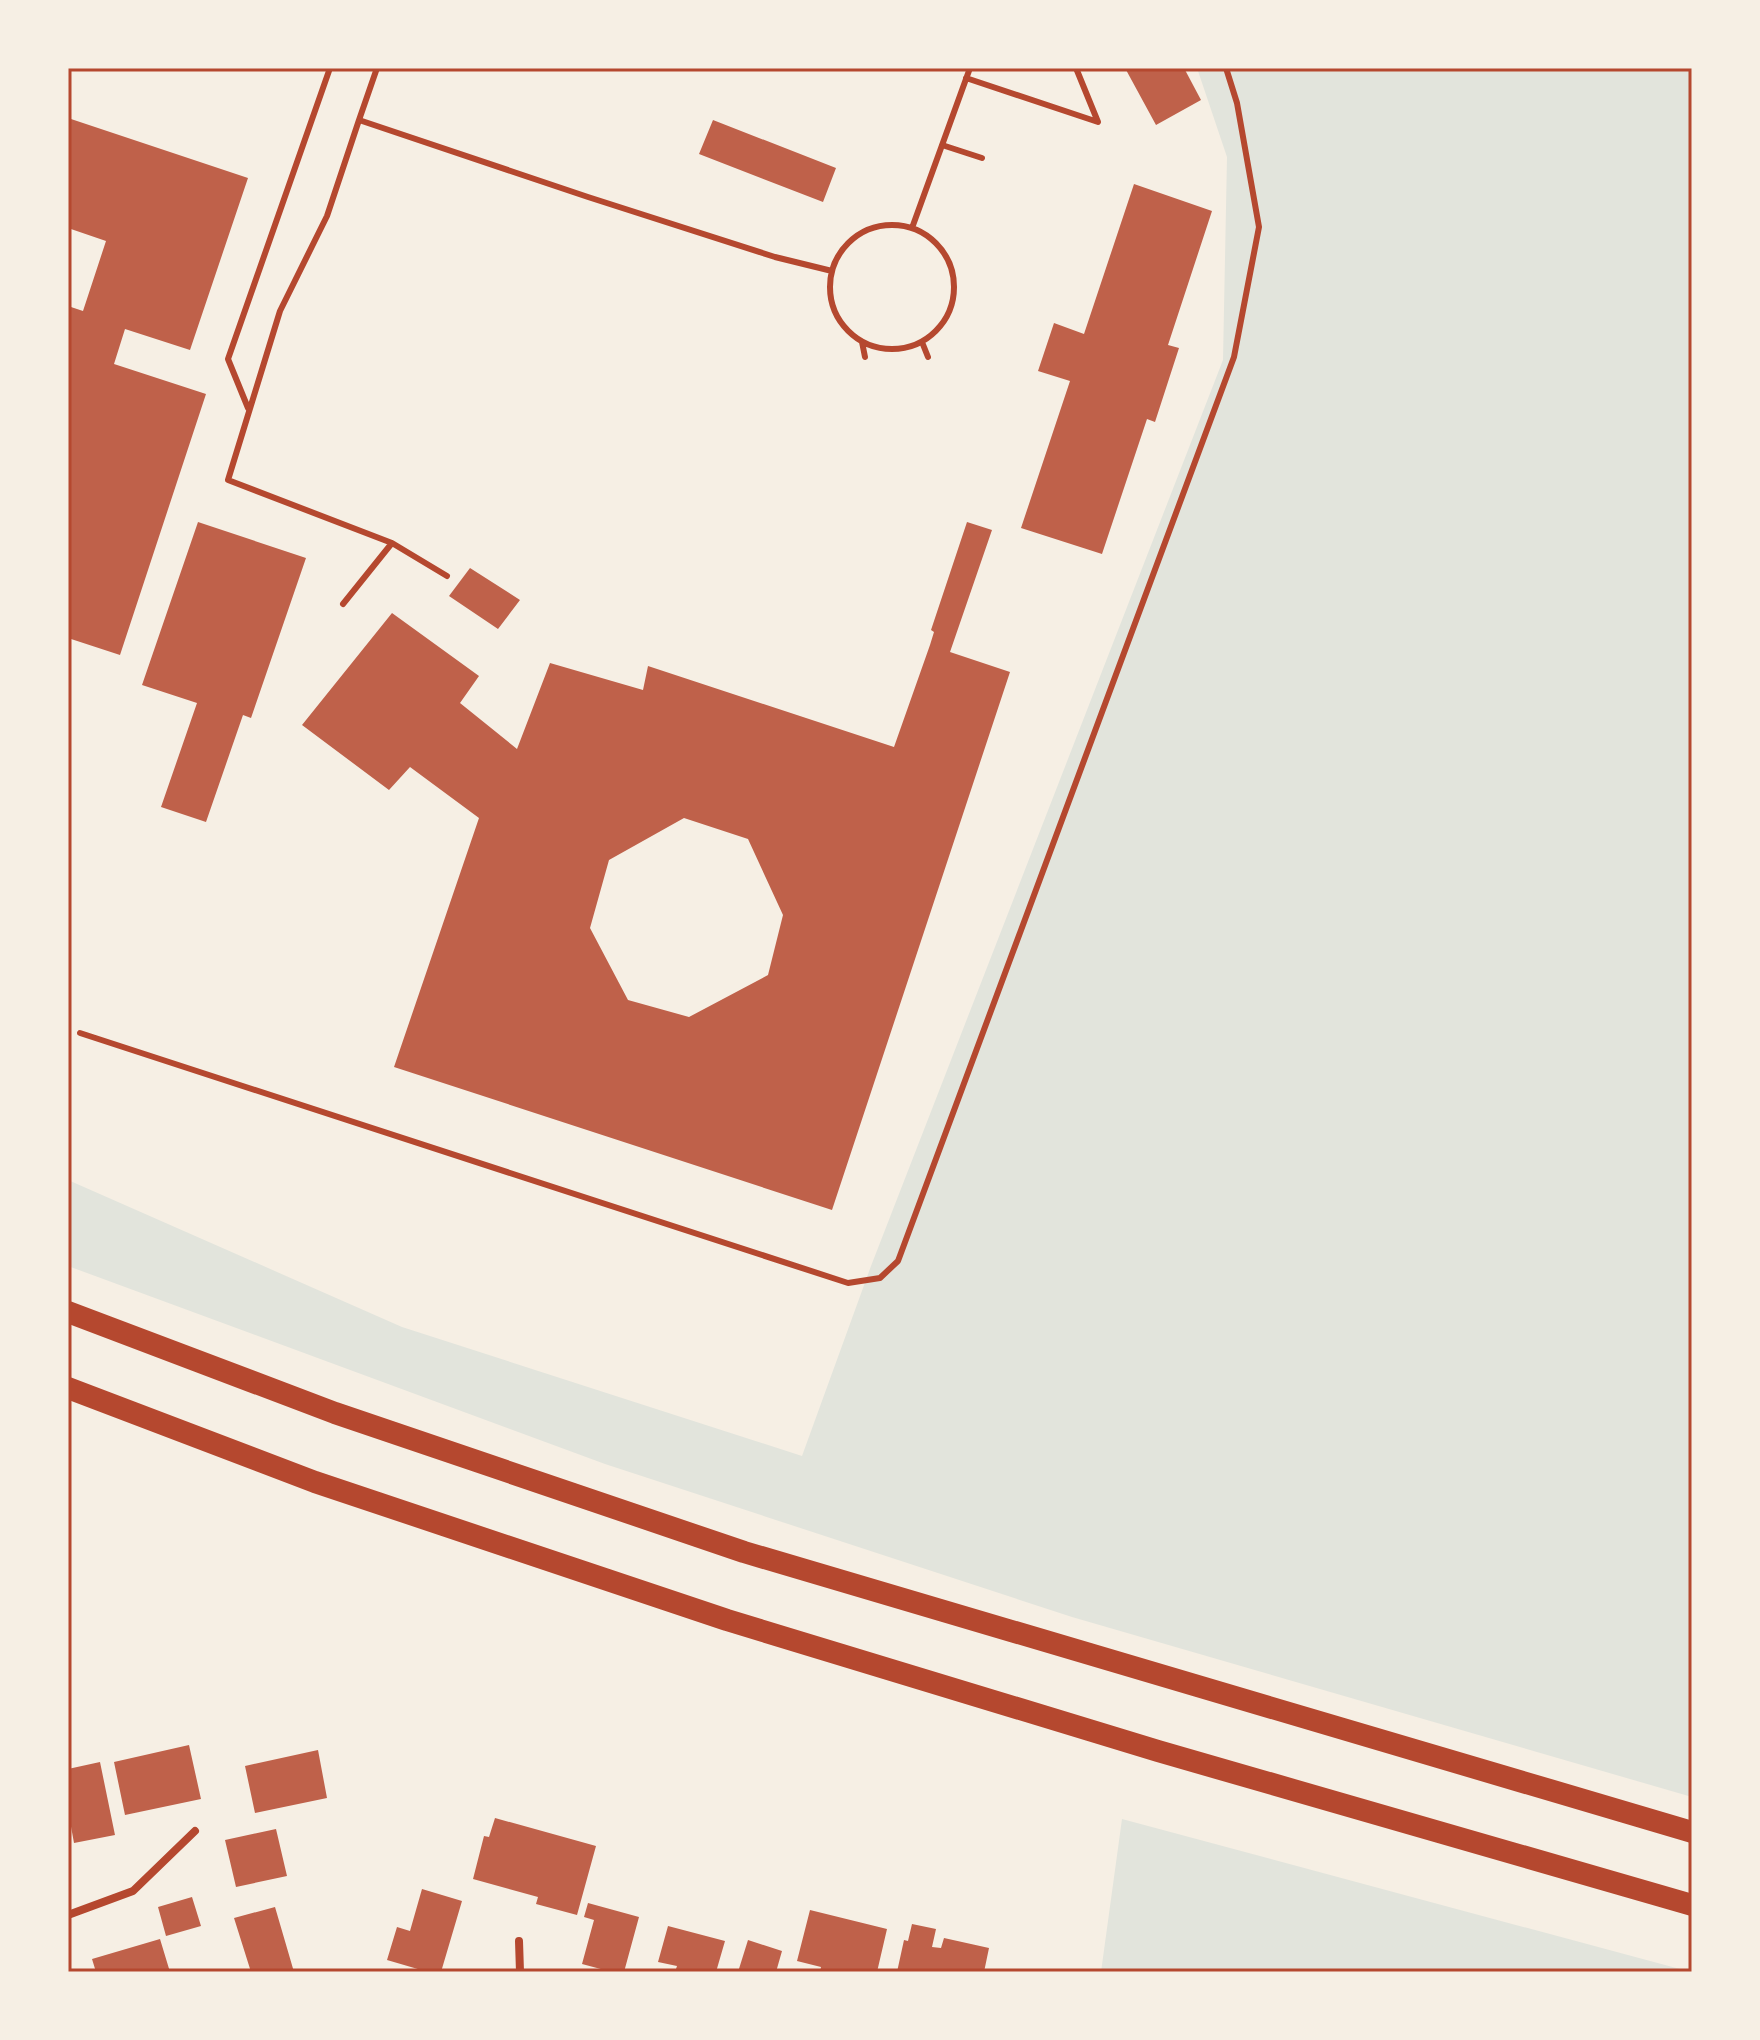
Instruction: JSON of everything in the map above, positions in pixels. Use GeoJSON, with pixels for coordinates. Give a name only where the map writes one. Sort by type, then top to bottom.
{"type":"FeatureCollection","features":[{"type":"Feature","properties":{"kind":"highway"},"geometry":{"type":"LineString","coordinates":[[68,1312],[335,1413],[744,1552],[1692,1832]]}},
{"type":"Feature","properties":{"kind":"highway"},"geometry":{"type":"LineString","coordinates":[[68,1388],[315,1482],[727,1620],[1173,1756],[1692,1905]]}},
{"type":"Feature","properties":{"kind":"street"},"geometry":{"type":"LineString","coordinates":[[68,1915],[133,1891],[195,1831]]}},
{"type":"Feature","properties":{"kind":"street"},"geometry":{"type":"LineString","coordinates":[[519,1941],[520,1972]]}},
{"type":"Feature","properties":{"kind":"lane"},"geometry":{"type":"LineString","coordinates":[[248,408],[228,359],[330,68]]}},
{"type":"Feature","properties":{"kind":"lane"},"geometry":{"type":"LineString","coordinates":[[377,68],[327,216],[280,311],[228,480],[392,543],[447,576]]}},
{"type":"Feature","properties":{"kind":"lane"},"geometry":{"type":"LineString","coordinates":[[912,228],[970,68]]}},
{"type":"Feature","properties":{"kind":"lane"},"geometry":{"type":"LineString","coordinates":[[966,78],[1098,122],[1076,68]]}},
{"type":"Feature","properties":{"kind":"lane"},"geometry":{"type":"LineString","coordinates":[[80,1033],[848,1283],[880,1278],[898,1261],[1234,357],[1259,227],[1237,103],[1226,68]]}},
{"type":"Feature","properties":{"kind":"lane"},"geometry":{"type":"LineString","coordinates":[[359,120],[775,257],[832,271]]}},
{"type":"Feature","properties":{"kind":"lane"},"geometry":{"type":"LineString","coordinates":[[942,145],[982,158]]}},
{"type":"Feature","properties":{"kind":"lane"},"geometry":{"type":"LineString","coordinates":[[892,225],[912,228],[929,237],[943,252],[952,271],[954,291],[950,311],[938,328],[922,342],[903,349],[882,349],[862,342],[846,330],[834,312],[829,292],[832,271],[840,252],[854,238],[872,228],[892,225]]}},
{"type":"Feature","properties":{"kind":"lane"},"geometry":{"type":"LineString","coordinates":[[862,342],[865,357]]}},
{"type":"Feature","properties":{"kind":"lane"},"geometry":{"type":"LineString","coordinates":[[922,342],[928,357]]}},
{"type":"Feature","properties":{"kind":"lane"},"geometry":{"type":"LineString","coordinates":[[343,604],[392,543]]}},
{"type":"Feature","properties":{"kind":"shaded area"},"geometry":{"type":"Polygon","coordinates":[[[1197,68],[1692,68],[1692,1797],[1072,1617],[605,1464],[68,1266],[68,1180],[402,1327],[802,1456],[871,1266],[1223,360],[1227,157],[1197,68]]]}},
{"type":"Feature","properties":{"kind":"shaded area"},"geometry":{"type":"Polygon","coordinates":[[[1122,1819],[1691,1972],[1101,1972],[1122,1819]]]}},
{"type":"Feature","properties":{"kind":"building"},"geometry":{"type":"Polygon","coordinates":[[[1125,68],[1184,68],[1201,100],[1156,125],[1125,68]]]}},
{"type":"Feature","properties":{"kind":"building"},"geometry":{"type":"Polygon","coordinates":[[[68,118],[248,178],[190,350],[125,329],[114,364],[206,394],[120,655],[68,638],[68,306],[83,311],[106,241],[68,228],[68,118]]]}},
{"type":"Feature","properties":{"kind":"building"},"geometry":{"type":"Polygon","coordinates":[[[713,120],[836,168],[823,202],[699,154],[713,120]]]}},
{"type":"Feature","properties":{"kind":"building"},"geometry":{"type":"Polygon","coordinates":[[[1134,184],[1212,211],[1168,345],[1179,348],[1155,422],[1147,419],[1102,554],[1021,528],[1070,381],[1038,371],[1054,323],[1084,334],[1134,184]]]}},
{"type":"Feature","properties":{"kind":"building"},"geometry":{"type":"Polygon","coordinates":[[[198,522],[306,558],[251,718],[243,715],[206,822],[161,807],[197,703],[142,685],[198,522]]]}},
{"type":"Feature","properties":{"kind":"building"},"geometry":{"type":"Polygon","coordinates":[[[967,522],[992,530],[950,652],[1010,672],[832,1210],[394,1067],[479,818],[410,767],[389,790],[302,725],[392,613],[479,676],[460,703],[517,749],[550,663],[643,690],[648,666],[894,747],[930,645],[934,632],[931,630],[967,522]],[[684,818],[609,860],[590,928],[628,1000],[689,1017],[768,975],[783,915],[748,839],[684,818]]]}},
{"type":"Feature","properties":{"kind":"building"},"geometry":{"type":"Polygon","coordinates":[[[470,568],[520,600],[498,629],[449,596],[470,568]]]}},
{"type":"Feature","properties":{"kind":"building"},"geometry":{"type":"Polygon","coordinates":[[[189,1745],[201,1799],[125,1815],[114,1762],[189,1745]]]}},
{"type":"Feature","properties":{"kind":"building"},"geometry":{"type":"Polygon","coordinates":[[[318,1750],[327,1798],[255,1813],[245,1766],[318,1750]]]}},
{"type":"Feature","properties":{"kind":"building"},"geometry":{"type":"Polygon","coordinates":[[[100,1762],[115,1835],[74,1843],[68,1810],[68,1769],[100,1762]]]}},
{"type":"Feature","properties":{"kind":"building"},"geometry":{"type":"Polygon","coordinates":[[[495,1818],[596,1846],[577,1915],[536,1904],[538,1897],[473,1879],[484,1836],[489,1837],[495,1818]]]}},
{"type":"Feature","properties":{"kind":"building"},"geometry":{"type":"Polygon","coordinates":[[[276,1829],[287,1876],[236,1887],[225,1840],[276,1829]]]}},
{"type":"Feature","properties":{"kind":"building"},"geometry":{"type":"Polygon","coordinates":[[[422,1889],[462,1901],[441,1972],[428,1972],[387,1960],[397,1927],[410,1931],[422,1889]]]}},
{"type":"Feature","properties":{"kind":"building"},"geometry":{"type":"Polygon","coordinates":[[[192,1897],[201,1926],[166,1936],[158,1907],[192,1897]]]}},
{"type":"Feature","properties":{"kind":"building"},"geometry":{"type":"Polygon","coordinates":[[[588,1903],[639,1917],[624,1972],[582,1964],[594,1920],[584,1917],[588,1903]]]}},
{"type":"Feature","properties":{"kind":"building"},"geometry":{"type":"Polygon","coordinates":[[[275,1907],[294,1972],[251,1972],[234,1918],[275,1907]]]}},
{"type":"Feature","properties":{"kind":"building"},"geometry":{"type":"Polygon","coordinates":[[[810,1910],[887,1929],[877,1972],[820,1972],[821,1967],[797,1961],[810,1910]]]}},
{"type":"Feature","properties":{"kind":"building"},"geometry":{"type":"Polygon","coordinates":[[[912,1924],[936,1929],[932,1947],[941,1948],[944,1938],[989,1948],[984,1972],[897,1972],[904,1940],[908,1941],[912,1924]]]}},
{"type":"Feature","properties":{"kind":"building"},"geometry":{"type":"Polygon","coordinates":[[[668,1926],[725,1941],[716,1972],[675,1972],[677,1966],[658,1962],[668,1926]]]}},
{"type":"Feature","properties":{"kind":"building"},"geometry":{"type":"Polygon","coordinates":[[[160,1939],[170,1972],[96,1972],[92,1959],[160,1939]]]}},
{"type":"Feature","properties":{"kind":"building"},"geometry":{"type":"Polygon","coordinates":[[[748,1940],[782,1951],[776,1972],[738,1972],[748,1940]]]}}]}
